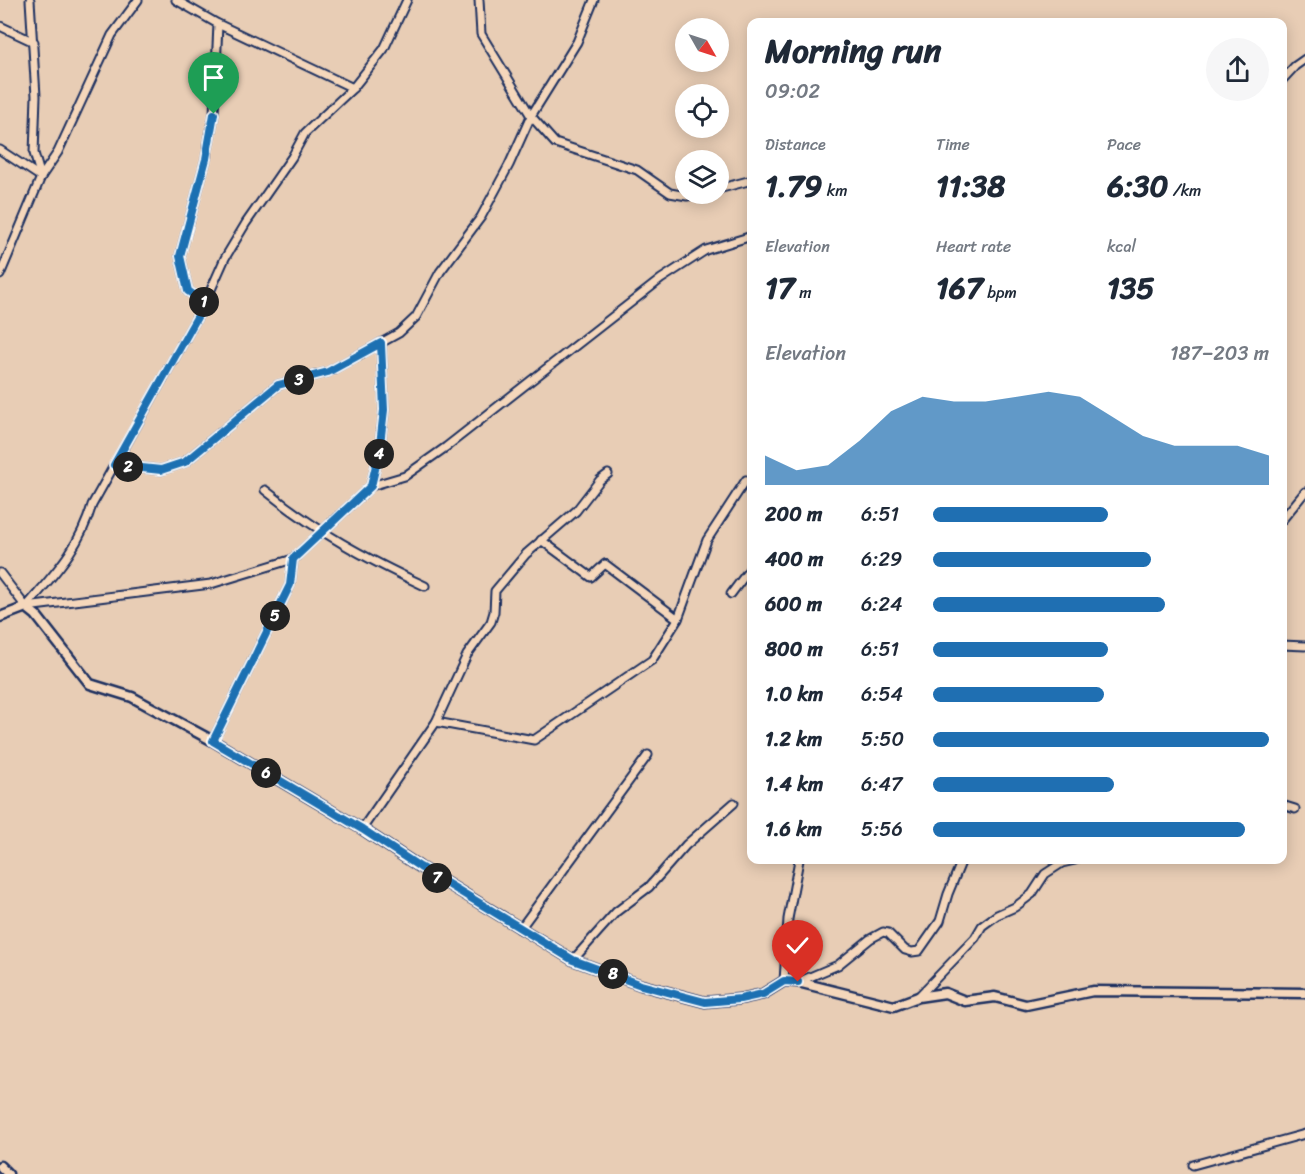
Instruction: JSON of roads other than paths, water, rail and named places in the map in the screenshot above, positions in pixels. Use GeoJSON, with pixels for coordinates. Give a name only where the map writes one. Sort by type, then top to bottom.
{"type":"FeatureCollection","features":[{"type":"Feature","properties":{"kind":"street"},"geometry":{"type":"LineString","coordinates":[[30,0],[36,96],[34,153],[41,177]]}},
{"type":"Feature","properties":{"kind":"street"},"geometry":{"type":"LineString","coordinates":[[0,275],[41,177],[58,152],[112,35],[138,0]]}},
{"type":"Feature","properties":{"kind":"street"},"geometry":{"type":"LineString","coordinates":[[176,0],[218,24],[353,88]]}},
{"type":"Feature","properties":{"kind":"street"},"geometry":{"type":"LineString","coordinates":[[26,607],[76,545],[85,528],[92,505],[205,303],[241,232],[292,157],[305,133],[353,88],[384,48],[407,0]]}},
{"type":"Feature","properties":{"kind":"street"},"geometry":{"type":"LineString","coordinates":[[479,0],[481,34],[531,116],[555,143],[637,170],[670,193],[675,194]]}},
{"type":"Feature","properties":{"kind":"street"},"geometry":{"type":"LineString","coordinates":[[114,465],[161,470],[185,462],[278,385],[328,372],[399,333],[416,317],[440,273],[480,217],[509,165],[531,116],[577,42],[594,0]]}},
{"type":"Feature","properties":{"kind":"street"},"geometry":{"type":"LineString","coordinates":[[205,303],[188,291],[180,256],[206,159],[214,114],[218,24]]}},
{"type":"Feature","properties":{"kind":"street"},"geometry":{"type":"LineString","coordinates":[[0,26],[34,42]]}},
{"type":"Feature","properties":{"kind":"street"},"geometry":{"type":"LineString","coordinates":[[1287,75],[1305,59]]}},
{"type":"Feature","properties":{"kind":"street"},"geometry":{"type":"LineString","coordinates":[[0,150],[41,177]]}},
{"type":"Feature","properties":{"kind":"street"},"geometry":{"type":"LineString","coordinates":[[729,186],[747,181]]}},
{"type":"Feature","properties":{"kind":"street"},"geometry":{"type":"LineString","coordinates":[[0,617],[26,607],[211,584],[293,559],[371,486],[405,476],[446,447],[662,279],[706,250],[747,238]]}},
{"type":"Feature","properties":{"kind":"street"},"geometry":{"type":"LineString","coordinates":[[371,486],[379,453],[384,410],[381,343]]}},
{"type":"Feature","properties":{"kind":"street"},"geometry":{"type":"LineString","coordinates":[[362,829],[436,722],[467,655],[491,622],[495,591],[526,554],[576,511],[600,480],[608,474]]}},
{"type":"Feature","properties":{"kind":"street"},"geometry":{"type":"LineString","coordinates":[[436,722],[534,740],[652,660],[678,619],[707,540],[746,480]]}},
{"type":"Feature","properties":{"kind":"street"},"geometry":{"type":"LineString","coordinates":[[265,490],[320,532],[363,557],[425,586]]}},
{"type":"Feature","properties":{"kind":"street"},"geometry":{"type":"LineString","coordinates":[[1287,514],[1305,492]]}},
{"type":"Feature","properties":{"kind":"street"},"geometry":{"type":"LineString","coordinates":[[541,540],[588,576],[593,575],[605,564],[678,619]]}},
{"type":"Feature","properties":{"kind":"street"},"geometry":{"type":"LineString","coordinates":[[213,741],[290,585],[293,559]]}},
{"type":"Feature","properties":{"kind":"street"},"geometry":{"type":"LineString","coordinates":[[0,573],[90,684],[132,696],[213,741],[362,829],[573,960],[641,985],[705,1002],[763,994],[784,981],[798,982],[894,1006],[918,997],[945,993],[965,1001],[995,997],[1026,1005],[1093,991],[1305,993]]}},
{"type":"Feature","properties":{"kind":"street"},"geometry":{"type":"LineString","coordinates":[[731,594],[747,573]]}},
{"type":"Feature","properties":{"kind":"street"},"geometry":{"type":"LineString","coordinates":[[1287,645],[1305,646]]}},
{"type":"Feature","properties":{"kind":"street"},"geometry":{"type":"LineString","coordinates":[[520,929],[648,755]]}},
{"type":"Feature","properties":{"kind":"street"},"geometry":{"type":"LineString","coordinates":[[573,960],[616,912],[649,886],[686,845],[734,803]]}},
{"type":"Feature","properties":{"kind":"street"},"geometry":{"type":"LineString","coordinates":[[1287,807],[1295,809]]}},
{"type":"Feature","properties":{"kind":"street"},"geometry":{"type":"LineString","coordinates":[[784,981],[788,919],[798,864]]}},
{"type":"Feature","properties":{"kind":"street"},"geometry":{"type":"LineString","coordinates":[[798,982],[838,965],[870,939],[883,932],[888,933],[905,950],[919,951],[940,921],[960,864]]}},
{"type":"Feature","properties":{"kind":"street"},"geometry":{"type":"LineString","coordinates":[[918,997],[975,938],[982,926],[997,915],[1015,908],[1032,894],[1045,874],[1062,864]]}},
{"type":"Feature","properties":{"kind":"street"},"geometry":{"type":"LineString","coordinates":[[1193,1165],[1305,1134]]}},
{"type":"Feature","properties":{"kind":"street"},"geometry":{"type":"LineString","coordinates":[[0,1166],[8,1174]]}}]}
